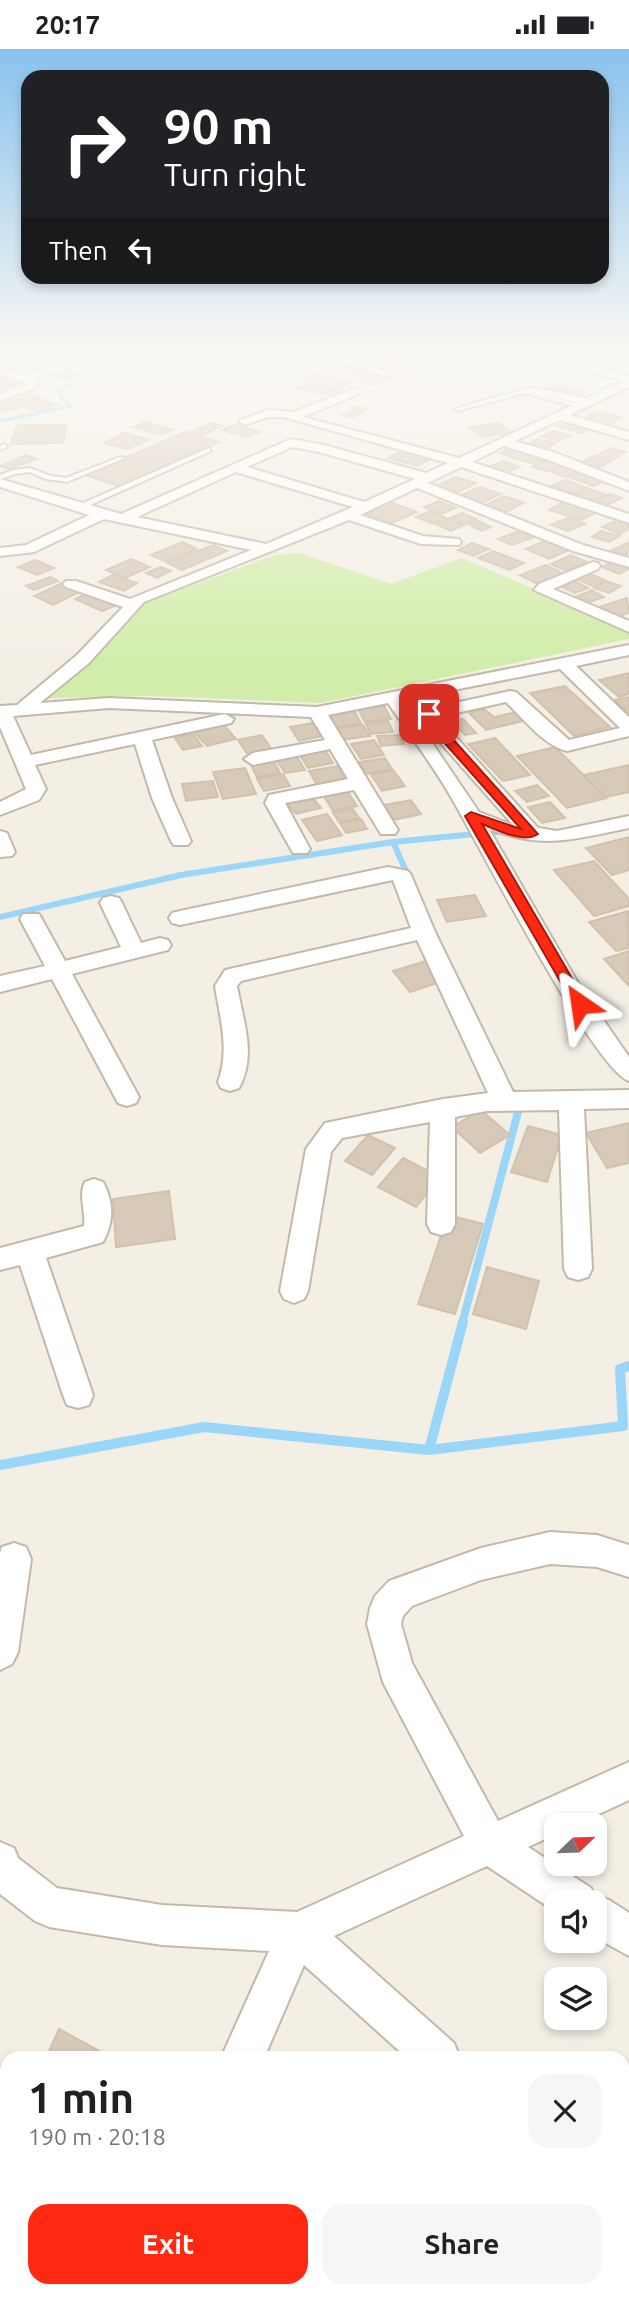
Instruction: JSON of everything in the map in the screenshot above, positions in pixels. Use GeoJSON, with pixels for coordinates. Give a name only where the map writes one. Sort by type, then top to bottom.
{"type":"FeatureCollection","features":[{"type":"Feature","properties":{"kind":"street"},"geometry":{"type":"LineString","coordinates":[[123,518],[253,460]]}},
{"type":"Feature","properties":{"kind":"street"},"geometry":{"type":"LineString","coordinates":[[354,460],[422,480],[578,548],[629,563]]}},
{"type":"Feature","properties":{"kind":"street"},"geometry":{"type":"LineString","coordinates":[[452,460],[629,519]]}},
{"type":"Feature","properties":{"kind":"street"},"geometry":{"type":"LineString","coordinates":[[24,708],[83,659],[132,605],[149,594],[348,515],[465,460]]}},
{"type":"Feature","properties":{"kind":"street"},"geometry":{"type":"LineString","coordinates":[[561,460],[629,487]]}},
{"type":"Feature","properties":{"kind":"street"},"geometry":{"type":"LineString","coordinates":[[236,468],[366,507]]}},
{"type":"Feature","properties":{"kind":"street"},"geometry":{"type":"LineString","coordinates":[[0,483],[102,514],[267,549]]}},
{"type":"Feature","properties":{"kind":"street"},"geometry":{"type":"LineString","coordinates":[[0,552],[29,549],[102,514]]}},
{"type":"Feature","properties":{"kind":"street"},"geometry":{"type":"LineString","coordinates":[[348,515],[418,539],[454,542]]}},
{"type":"Feature","properties":{"kind":"street"},"geometry":{"type":"LineString","coordinates":[[593,566],[542,590],[629,627]]}},
{"type":"Feature","properties":{"kind":"street"},"geometry":{"type":"LineString","coordinates":[[71,583],[132,605]]}},
{"type":"Feature","properties":{"kind":"street"},"geometry":{"type":"LineString","coordinates":[[25,762],[226,719],[319,716],[393,698],[629,650]]}},
{"type":"Feature","properties":{"kind":"street"},"geometry":{"type":"LineString","coordinates":[[532,834],[429,719],[429,714],[510,696],[557,741],[567,746],[629,729],[564,663]]}},
{"type":"Feature","properties":{"kind":"street"},"geometry":{"type":"LineString","coordinates":[[393,698],[436,758],[568,986],[616,1058],[629,1072]]}},
{"type":"Feature","properties":{"kind":"street"},"geometry":{"type":"LineString","coordinates":[[0,809],[32,796],[35,791],[25,762],[1,711],[130,703],[319,716]]}},
{"type":"Feature","properties":{"kind":"street"},"geometry":{"type":"LineString","coordinates":[[319,716],[388,830]]}},
{"type":"Feature","properties":{"kind":"street"},"geometry":{"type":"LineString","coordinates":[[142,736],[162,798],[181,841]]}},
{"type":"Feature","properties":{"kind":"street"},"geometry":{"type":"LineString","coordinates":[[253,759],[335,743]]}},
{"type":"Feature","properties":{"kind":"street"},"geometry":{"type":"LineString","coordinates":[[300,849],[275,803],[276,799],[359,783]]}},
{"type":"Feature","properties":{"kind":"street"},"geometry":{"type":"LineString","coordinates":[[477,827],[563,837],[629,823]]}},
{"type":"Feature","properties":{"kind":"street"},"geometry":{"type":"LineString","coordinates":[[180,918],[394,873],[403,878],[424,932],[505,1102]]}},
{"type":"Feature","properties":{"kind":"street"},"geometry":{"type":"LineString","coordinates":[[111,903],[135,951]]}},
{"type":"Feature","properties":{"kind":"street"},"geometry":{"type":"LineString","coordinates":[[31,919],[127,1097]]}},
{"type":"Feature","properties":{"kind":"street"},"geometry":{"type":"LineString","coordinates":[[230,1082],[238,1062],[235,1028],[226,986],[229,979],[238,973],[424,932]]}},
{"type":"Feature","properties":{"kind":"street"},"geometry":{"type":"LineString","coordinates":[[0,985],[160,945]]}},
{"type":"Feature","properties":{"kind":"street"},"geometry":{"type":"LineString","coordinates":[[294,1291],[319,1149],[334,1130],[443,1108],[505,1102],[629,1099]]}},
{"type":"Feature","properties":{"kind":"street"},"geometry":{"type":"LineString","coordinates":[[571,1100],[578,1269]]}},
{"type":"Feature","properties":{"kind":"street"},"geometry":{"type":"LineString","coordinates":[[442,1224],[443,1108]]}},
{"type":"Feature","properties":{"kind":"street"},"geometry":{"type":"LineString","coordinates":[[0,1259],[93,1234],[98,1228],[94,1189]]}},
{"type":"Feature","properties":{"kind":"street"},"geometry":{"type":"LineString","coordinates":[[30,1252],[78,1395]]}},
{"type":"Feature","properties":{"kind":"street"},"geometry":{"type":"LineString","coordinates":[[559,1890],[490,1845],[396,1669],[384,1624],[387,1608],[401,1593],[426,1583],[481,1564],[550,1548],[597,1551],[629,1561]]}},
{"type":"Feature","properties":{"kind":"street"},"geometry":{"type":"LineString","coordinates":[[0,1652],[14,1559]]}},
{"type":"Feature","properties":{"kind":"street"},"geometry":{"type":"LineString","coordinates":[[0,1862],[4,1871],[48,1907],[162,1925],[298,1932],[629,1781]]}},
{"type":"Feature","properties":{"kind":"street"},"geometry":{"type":"LineString","coordinates":[[607,1922],[629,1936]]}},
{"type":"Feature","properties":{"kind":"street"},"geometry":{"type":"LineString","coordinates":[[245,2051],[298,1932]]}},
{"type":"Feature","properties":{"kind":"street"},"geometry":{"type":"LineString","coordinates":[[298,1932],[431,2051]]}},
{"type":"Feature","properties":{"kind":"lane"},"geometry":{"type":"LineString","coordinates":[[0,477],[27,468],[67,480],[117,460]]}},
{"type":"Feature","properties":{"kind":"lane"},"geometry":{"type":"LineString","coordinates":[[78,507],[186,460]]}},
{"type":"Feature","properties":{"kind":"green space"},"geometry":{"type":"Polygon","coordinates":[[[299,553],[391,584],[462,558],[629,630],[629,639],[321,703],[149,696],[46,698],[111,639],[145,603],[274,555],[299,553]]]}},
{"type":"Feature","properties":{"kind":"building"},"geometry":{"type":"Polygon","coordinates":[[[14,460],[34,460],[9,469],[0,466],[14,460]]]}},
{"type":"Feature","properties":{"kind":"building"},"geometry":{"type":"Polygon","coordinates":[[[120,460],[178,460],[119,486],[85,475],[120,460]]]}},
{"type":"Feature","properties":{"kind":"building"},"geometry":{"type":"Polygon","coordinates":[[[395,460],[429,460],[417,466],[395,460]]]}},
{"type":"Feature","properties":{"kind":"building"},"geometry":{"type":"Polygon","coordinates":[[[521,460],[541,460],[533,464],[521,460]]]}},
{"type":"Feature","properties":{"kind":"building"},"geometry":{"type":"Polygon","coordinates":[[[545,460],[563,463],[546,471],[532,467],[545,460]]]}},
{"type":"Feature","properties":{"kind":"building"},"geometry":{"type":"Polygon","coordinates":[[[586,460],[611,461],[599,468],[580,463],[586,460]]]}},
{"type":"Feature","properties":{"kind":"building"},"geometry":{"type":"Polygon","coordinates":[[[503,461],[520,467],[504,473],[488,467],[503,461]]]}},
{"type":"Feature","properties":{"kind":"building"},"geometry":{"type":"Polygon","coordinates":[[[561,466],[577,472],[565,477],[549,471],[561,466]]]}},
{"type":"Feature","properties":{"kind":"building"},"geometry":{"type":"Polygon","coordinates":[[[583,472],[607,480],[593,486],[569,477],[583,472]]]}},
{"type":"Feature","properties":{"kind":"building"},"geometry":{"type":"Polygon","coordinates":[[[455,477],[476,483],[456,493],[435,487],[455,477]]]}},
{"type":"Feature","properties":{"kind":"building"},"geometry":{"type":"Polygon","coordinates":[[[566,480],[587,488],[570,496],[548,487],[566,480]]]}},
{"type":"Feature","properties":{"kind":"building"},"geometry":{"type":"Polygon","coordinates":[[[480,487],[501,494],[480,504],[459,496],[480,487]]]}},
{"type":"Feature","properties":{"kind":"building"},"geometry":{"type":"Polygon","coordinates":[[[590,489],[607,495],[591,501],[575,495],[590,489]]]}},
{"type":"Feature","properties":{"kind":"building"},"geometry":{"type":"Polygon","coordinates":[[[610,494],[622,498],[607,505],[595,501],[610,494]]]}},
{"type":"Feature","properties":{"kind":"building"},"geometry":{"type":"Polygon","coordinates":[[[504,496],[524,503],[506,512],[486,505],[504,496]]]}},
{"type":"Feature","properties":{"kind":"building"},"geometry":{"type":"Polygon","coordinates":[[[566,500],[600,510],[582,520],[549,510],[566,500]]]}},
{"type":"Feature","properties":{"kind":"building"},"geometry":{"type":"Polygon","coordinates":[[[439,501],[456,508],[441,514],[424,507],[439,501]]]}},
{"type":"Feature","properties":{"kind":"building"},"geometry":{"type":"Polygon","coordinates":[[[390,502],[417,512],[390,524],[363,514],[390,502]]]}},
{"type":"Feature","properties":{"kind":"building"},"geometry":{"type":"Polygon","coordinates":[[[430,511],[446,518],[433,524],[416,517],[430,511]]]}},
{"type":"Feature","properties":{"kind":"building"},"geometry":{"type":"Polygon","coordinates":[[[462,513],[476,519],[464,524],[450,518],[462,513]]]}},
{"type":"Feature","properties":{"kind":"building"},"geometry":{"type":"Polygon","coordinates":[[[569,517],[585,524],[568,531],[551,525],[569,517]]]}},
{"type":"Feature","properties":{"kind":"building"},"geometry":{"type":"Polygon","coordinates":[[[622,518],[629,520],[629,529],[620,534],[602,527],[622,518]]]}},
{"type":"Feature","properties":{"kind":"building"},"geometry":{"type":"Polygon","coordinates":[[[449,519],[464,525],[451,531],[436,524],[449,519]]]}},
{"type":"Feature","properties":{"kind":"building"},"geometry":{"type":"Polygon","coordinates":[[[478,521],[491,527],[482,531],[468,524],[478,521]]]}},
{"type":"Feature","properties":{"kind":"building"},"geometry":{"type":"Polygon","coordinates":[[[520,531],[534,537],[512,545],[498,539],[520,531]]]}},
{"type":"Feature","properties":{"kind":"building"},"geometry":{"type":"Polygon","coordinates":[[[601,531],[619,536],[609,542],[592,537],[601,531]]]}},
{"type":"Feature","properties":{"kind":"building"},"geometry":{"type":"Polygon","coordinates":[[[546,540],[569,550],[549,559],[526,549],[546,540]]]}},
{"type":"Feature","properties":{"kind":"building"},"geometry":{"type":"Polygon","coordinates":[[[182,542],[197,549],[167,562],[151,555],[182,542]]]}},
{"type":"Feature","properties":{"kind":"building"},"geometry":{"type":"Polygon","coordinates":[[[629,542],[627,555],[612,550],[629,542]]]}},
{"type":"Feature","properties":{"kind":"building"},"geometry":{"type":"Polygon","coordinates":[[[472,543],[489,549],[474,556],[458,550],[472,543]]]}},
{"type":"Feature","properties":{"kind":"building"},"geometry":{"type":"Polygon","coordinates":[[[213,545],[227,551],[182,570],[168,563],[213,545]]]}},
{"type":"Feature","properties":{"kind":"building"},"geometry":{"type":"Polygon","coordinates":[[[493,551],[524,563],[509,570],[478,558],[493,551]]]}},
{"type":"Feature","properties":{"kind":"building"},"geometry":{"type":"Polygon","coordinates":[[[571,555],[587,562],[566,571],[551,564],[571,555]]]}},
{"type":"Feature","properties":{"kind":"building"},"geometry":{"type":"Polygon","coordinates":[[[131,559],[150,567],[125,578],[106,570],[131,559]]]}},
{"type":"Feature","properties":{"kind":"building"},"geometry":{"type":"Polygon","coordinates":[[[35,560],[54,568],[37,575],[18,567],[35,560]]]}},
{"type":"Feature","properties":{"kind":"building"},"geometry":{"type":"Polygon","coordinates":[[[616,560],[629,565],[629,569],[619,574],[602,567],[616,560]]]}},
{"type":"Feature","properties":{"kind":"building"},"geometry":{"type":"Polygon","coordinates":[[[546,565],[567,576],[542,586],[520,575],[546,565]]]}},
{"type":"Feature","properties":{"kind":"building"},"geometry":{"type":"Polygon","coordinates":[[[160,567],[171,571],[157,578],[146,573],[160,567]]]}},
{"type":"Feature","properties":{"kind":"building"},"geometry":{"type":"Polygon","coordinates":[[[588,573],[605,580],[593,586],[576,579],[588,573]]]}},
{"type":"Feature","properties":{"kind":"building"},"geometry":{"type":"Polygon","coordinates":[[[112,575],[137,583],[124,591],[99,582],[112,575]]]}},
{"type":"Feature","properties":{"kind":"building"},"geometry":{"type":"Polygon","coordinates":[[[50,577],[58,581],[34,590],[26,586],[50,577]]]}},
{"type":"Feature","properties":{"kind":"building"},"geometry":{"type":"Polygon","coordinates":[[[572,580],[588,588],[575,593],[558,585],[572,580]]]}},
{"type":"Feature","properties":{"kind":"building"},"geometry":{"type":"Polygon","coordinates":[[[606,581],[621,586],[609,593],[594,588],[606,581]]]}},
{"type":"Feature","properties":{"kind":"building"},"geometry":{"type":"Polygon","coordinates":[[[62,583],[81,591],[53,605],[34,596],[62,583]]]}},
{"type":"Feature","properties":{"kind":"building"},"geometry":{"type":"Polygon","coordinates":[[[592,590],[604,597],[590,602],[577,596],[592,590]]]}},
{"type":"Feature","properties":{"kind":"building"},"geometry":{"type":"Polygon","coordinates":[[[88,593],[115,606],[102,611],[75,599],[88,593]]]}},
{"type":"Feature","properties":{"kind":"building"},"geometry":{"type":"Polygon","coordinates":[[[627,598],[629,613],[616,617],[599,607],[627,598]]]}},
{"type":"Feature","properties":{"kind":"building"},"geometry":{"type":"Polygon","coordinates":[[[629,673],[629,694],[619,697],[599,680],[629,673]]]}},
{"type":"Feature","properties":{"kind":"building"},"geometry":{"type":"Polygon","coordinates":[[[565,686],[610,727],[574,736],[530,693],[565,686]]]}},
{"type":"Feature","properties":{"kind":"building"},"geometry":{"type":"Polygon","coordinates":[[[629,697],[629,713],[614,700],[629,697]]]}},
{"type":"Feature","properties":{"kind":"building"},"geometry":{"type":"Polygon","coordinates":[[[384,706],[391,719],[365,722],[358,709],[384,706]]]}},
{"type":"Feature","properties":{"kind":"building"},"geometry":{"type":"Polygon","coordinates":[[[484,709],[494,717],[522,711],[531,719],[486,730],[469,713],[484,709]]]}},
{"type":"Feature","properties":{"kind":"building"},"geometry":{"type":"Polygon","coordinates":[[[354,711],[361,723],[337,727],[330,714],[354,711]]]}},
{"type":"Feature","properties":{"kind":"building"},"geometry":{"type":"Polygon","coordinates":[[[463,719],[476,733],[465,735],[452,721],[463,719]]]}},
{"type":"Feature","properties":{"kind":"building"},"geometry":{"type":"Polygon","coordinates":[[[388,721],[393,732],[371,734],[366,724],[388,721]]]}},
{"type":"Feature","properties":{"kind":"building"},"geometry":{"type":"Polygon","coordinates":[[[313,723],[322,736],[299,741],[290,727],[313,723]]]}},
{"type":"Feature","properties":{"kind":"building"},"geometry":{"type":"Polygon","coordinates":[[[223,724],[236,739],[207,746],[194,732],[223,724]]]}},
{"type":"Feature","properties":{"kind":"building"},"geometry":{"type":"Polygon","coordinates":[[[363,725],[370,736],[342,740],[336,728],[363,725]]]}},
{"type":"Feature","properties":{"kind":"building"},"geometry":{"type":"Polygon","coordinates":[[[193,734],[202,746],[183,750],[175,738],[193,734]]]}},
{"type":"Feature","properties":{"kind":"building"},"geometry":{"type":"Polygon","coordinates":[[[262,735],[272,750],[248,755],[238,740],[262,735]]]}},
{"type":"Feature","properties":{"kind":"building"},"geometry":{"type":"Polygon","coordinates":[[[400,735],[404,744],[381,746],[377,736],[400,735]]]}},
{"type":"Feature","properties":{"kind":"building"},"geometry":{"type":"Polygon","coordinates":[[[495,738],[530,775],[503,781],[468,744],[495,738]]]}},
{"type":"Feature","properties":{"kind":"building"},"geometry":{"type":"Polygon","coordinates":[[[374,740],[384,755],[361,759],[351,744],[374,740]]]}},
{"type":"Feature","properties":{"kind":"building"},"geometry":{"type":"Polygon","coordinates":[[[555,747],[607,798],[567,808],[517,756],[555,747]]]}},
{"type":"Feature","properties":{"kind":"building"},"geometry":{"type":"Polygon","coordinates":[[[325,750],[333,763],[308,768],[300,755],[325,750]]]}},
{"type":"Feature","properties":{"kind":"building"},"geometry":{"type":"Polygon","coordinates":[[[296,755],[305,770],[285,773],[276,759],[296,755]]]}},
{"type":"Feature","properties":{"kind":"building"},"geometry":{"type":"Polygon","coordinates":[[[272,757],[280,773],[257,777],[249,761],[272,757]]]}},
{"type":"Feature","properties":{"kind":"building"},"geometry":{"type":"Polygon","coordinates":[[[385,758],[392,769],[366,774],[359,762],[385,758]]]}},
{"type":"Feature","properties":{"kind":"building"},"geometry":{"type":"Polygon","coordinates":[[[629,765],[629,792],[606,797],[584,775],[629,765]]]}},
{"type":"Feature","properties":{"kind":"building"},"geometry":{"type":"Polygon","coordinates":[[[338,766],[347,782],[318,787],[309,771],[338,766]]]}},
{"type":"Feature","properties":{"kind":"building"},"geometry":{"type":"Polygon","coordinates":[[[245,768],[256,794],[223,799],[213,772],[245,768]]]}},
{"type":"Feature","properties":{"kind":"building"},"geometry":{"type":"Polygon","coordinates":[[[393,770],[405,786],[382,791],[371,775],[393,770]]]}},
{"type":"Feature","properties":{"kind":"building"},"geometry":{"type":"Polygon","coordinates":[[[283,774],[290,786],[264,791],[257,779],[283,774]]]}},
{"type":"Feature","properties":{"kind":"building"},"geometry":{"type":"Polygon","coordinates":[[[213,781],[218,797],[186,801],[182,784],[213,781]]]}},
{"type":"Feature","properties":{"kind":"building"},"geometry":{"type":"Polygon","coordinates":[[[537,785],[549,796],[527,802],[515,791],[537,785]]]}},
{"type":"Feature","properties":{"kind":"building"},"geometry":{"type":"Polygon","coordinates":[[[346,789],[357,806],[333,811],[322,793],[346,789]]]}},
{"type":"Feature","properties":{"kind":"building"},"geometry":{"type":"Polygon","coordinates":[[[311,796],[321,808],[296,814],[286,803],[311,796]]]}},
{"type":"Feature","properties":{"kind":"building"},"geometry":{"type":"Polygon","coordinates":[[[411,800],[421,814],[394,820],[384,805],[411,800]]]}},
{"type":"Feature","properties":{"kind":"building"},"geometry":{"type":"Polygon","coordinates":[[[550,802],[565,818],[542,823],[528,807],[550,802]]]}},
{"type":"Feature","properties":{"kind":"building"},"geometry":{"type":"Polygon","coordinates":[[[353,809],[359,818],[339,822],[333,813],[353,809]]]}},
{"type":"Feature","properties":{"kind":"building"},"geometry":{"type":"Polygon","coordinates":[[[327,814],[342,835],[317,841],[302,820],[327,814]]]}},
{"type":"Feature","properties":{"kind":"building"},"geometry":{"type":"Polygon","coordinates":[[[361,819],[367,829],[346,833],[340,823],[361,819]]]}},
{"type":"Feature","properties":{"kind":"building"},"geometry":{"type":"Polygon","coordinates":[[[629,837],[629,870],[612,875],[586,848],[629,837]]]}},
{"type":"Feature","properties":{"kind":"building"},"geometry":{"type":"Polygon","coordinates":[[[594,861],[629,899],[629,906],[594,916],[554,870],[594,861]]]}},
{"type":"Feature","properties":{"kind":"building"},"geometry":{"type":"Polygon","coordinates":[[[475,895],[486,916],[447,922],[437,900],[475,895]]]}},
{"type":"Feature","properties":{"kind":"building"},"geometry":{"type":"Polygon","coordinates":[[[628,911],[629,948],[616,951],[589,922],[628,911]]]}},
{"type":"Feature","properties":{"kind":"building"},"geometry":{"type":"Polygon","coordinates":[[[629,951],[629,986],[604,959],[629,951]]]}},
{"type":"Feature","properties":{"kind":"building"},"geometry":{"type":"Polygon","coordinates":[[[426,961],[443,981],[410,992],[393,971],[426,961]]]}},
{"type":"Feature","properties":{"kind":"building"},"geometry":{"type":"Polygon","coordinates":[[[481,1110],[510,1135],[480,1153],[452,1127],[481,1110]]]}},
{"type":"Feature","properties":{"kind":"building"},"geometry":{"type":"Polygon","coordinates":[[[629,1123],[629,1163],[607,1168],[586,1133],[629,1123]]]}},
{"type":"Feature","properties":{"kind":"building"},"geometry":{"type":"Polygon","coordinates":[[[528,1126],[562,1135],[547,1182],[511,1172],[528,1126]]]}},
{"type":"Feature","properties":{"kind":"building"},"geometry":{"type":"Polygon","coordinates":[[[368,1135],[395,1148],[372,1175],[345,1161],[368,1135]]]}},
{"type":"Feature","properties":{"kind":"building"},"geometry":{"type":"Polygon","coordinates":[[[403,1158],[440,1177],[416,1207],[378,1187],[403,1158]]]}},
{"type":"Feature","properties":{"kind":"building"},"geometry":{"type":"Polygon","coordinates":[[[169,1191],[175,1239],[116,1247],[113,1199],[169,1191]]]}},
{"type":"Feature","properties":{"kind":"building"},"geometry":{"type":"Polygon","coordinates":[[[448,1215],[483,1224],[455,1314],[418,1304],[448,1215]]]}},
{"type":"Feature","properties":{"kind":"building"},"geometry":{"type":"Polygon","coordinates":[[[487,1267],[539,1281],[526,1329],[473,1314],[487,1267]]]}},
{"type":"Feature","properties":{"kind":"building"},"geometry":{"type":"Polygon","coordinates":[[[59,2029],[99,2051],[49,2051],[59,2029]]]}},
{"type":"Feature","properties":{"kind":"waterway"},"geometry":{"type":"LineString","coordinates":[[393,842],[506,831]]}},
{"type":"Feature","properties":{"kind":"waterway"},"geometry":{"type":"LineString","coordinates":[[0,917],[181,875],[393,842]]}},
{"type":"Feature","properties":{"kind":"waterway"},"geometry":{"type":"LineString","coordinates":[[393,842],[410,880]]}},
{"type":"Feature","properties":{"kind":"waterway"},"geometry":{"type":"LineString","coordinates":[[462,1324],[518,1112]]}},
{"type":"Feature","properties":{"kind":"waterway"},"geometry":{"type":"LineString","coordinates":[[429,1450],[463,1322]]}},
{"type":"Feature","properties":{"kind":"waterway"},"geometry":{"type":"LineString","coordinates":[[429,1450],[623,1426],[620,1369],[629,1366]]}},
{"type":"Feature","properties":{"kind":"waterway"},"geometry":{"type":"LineString","coordinates":[[0,1465],[204,1427],[429,1450]]}},
{"type":"Feature","properties":{"kind":"route"},"geometry":{"type":"LineString","coordinates":[[429,714],[429,719],[532,834],[512,831],[471,816],[580,1004]]}}]}
